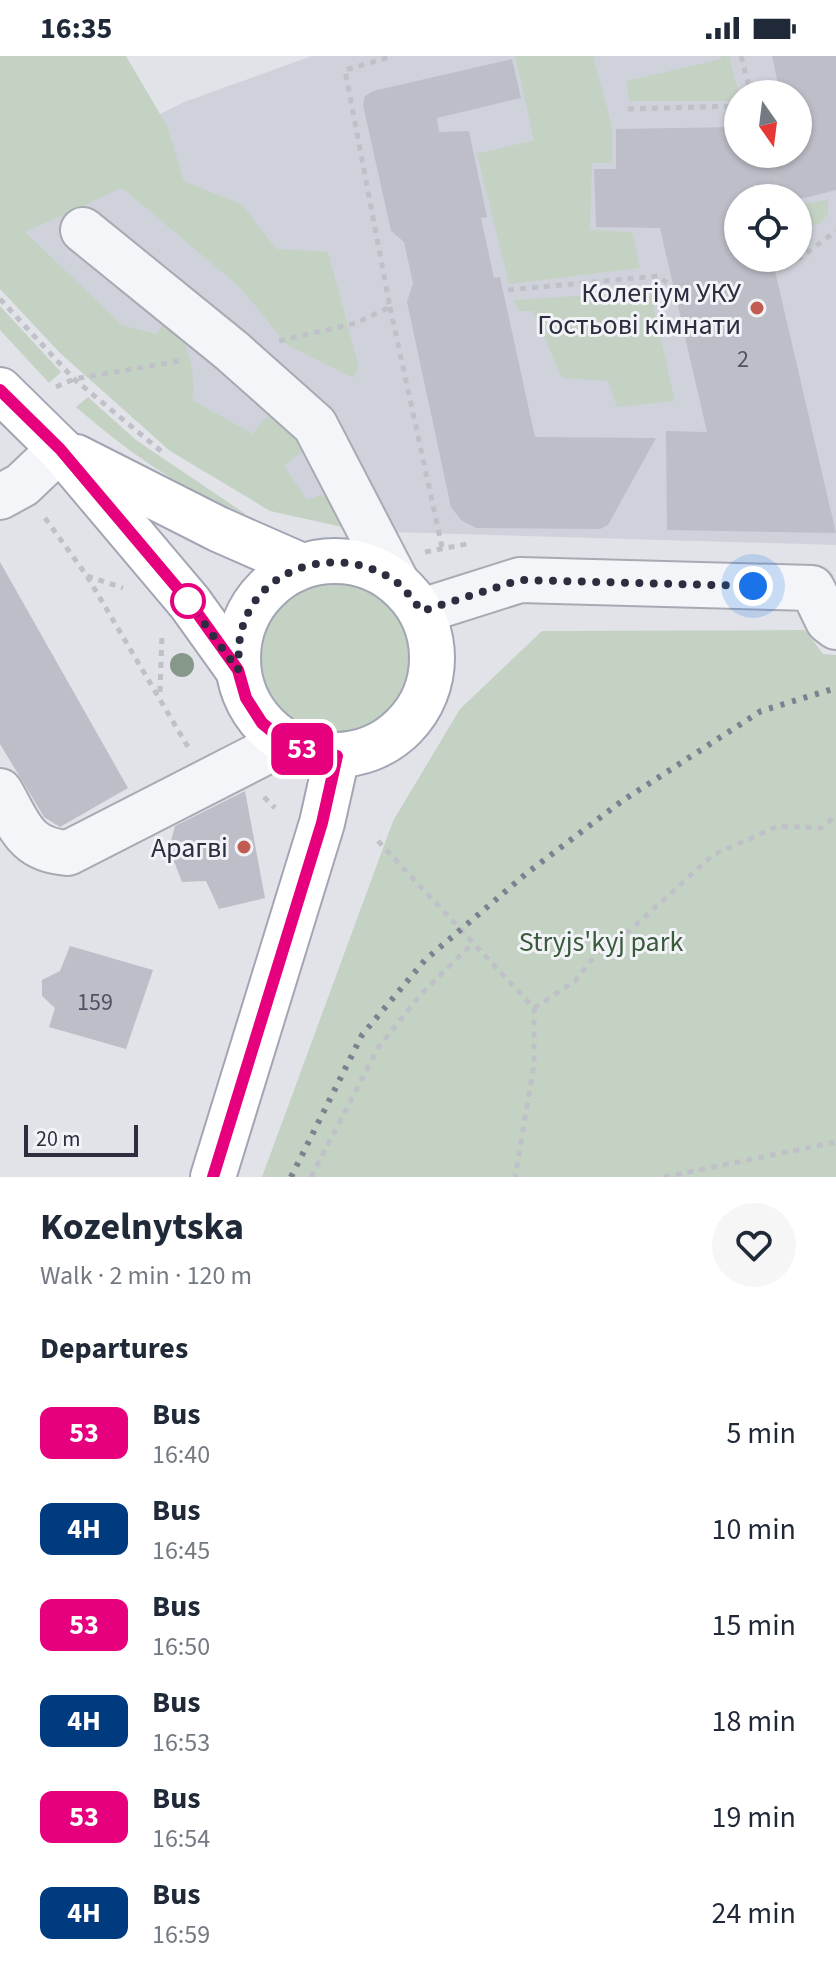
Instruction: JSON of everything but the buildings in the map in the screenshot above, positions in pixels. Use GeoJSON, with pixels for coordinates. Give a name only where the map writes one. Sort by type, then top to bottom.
{"type":"FeatureCollection","features":[{"type":"Feature","properties":{"kind":"main road"},"geometry":{"type":"LineString","coordinates":[[0,390],[60,449],[190,603],[238,670]]}},
{"type":"Feature","properties":{"kind":"main road"},"geometry":{"type":"LineString","coordinates":[[60,449],[218,529],[302,566]]}},
{"type":"Feature","properties":{"kind":"main road"},"geometry":{"type":"LineString","coordinates":[[345,562],[367,565],[409,596],[433,650],[429,689],[408,723],[376,747],[337,756],[310,752],[285,742],[262,723],[246,698],[238,670],[240,637],[252,607],[274,582],[302,566],[345,562]]}},
{"type":"Feature","properties":{"kind":"main road"},"geometry":{"type":"LineString","coordinates":[[213,1177],[322,823],[337,756]]}},
{"type":"Feature","properties":{"kind":"lane"},"geometry":{"type":"LineString","coordinates":[[83,230],[232,351],[315,425],[409,596],[520,580],[812,588],[828,621],[836,627]]}},
{"type":"Feature","properties":{"kind":"lane"},"geometry":{"type":"LineString","coordinates":[[11,491],[60,449]]}},
{"type":"Feature","properties":{"kind":"lane"},"geometry":{"type":"LineString","coordinates":[[0,791],[31,844],[68,853],[285,742]]}},
{"type":"Feature","properties":{"kind":"path"},"geometry":{"type":"LineString","coordinates":[[393,56],[345,70],[390,307],[442,547]]}},
{"type":"Feature","properties":{"kind":"path"},"geometry":{"type":"LineString","coordinates":[[741,56],[747,80]]}},
{"type":"Feature","properties":{"kind":"path"},"geometry":{"type":"LineString","coordinates":[[628,109],[724,106]]}},
{"type":"Feature","properties":{"kind":"path"},"geometry":{"type":"LineString","coordinates":[[812,247],[835,232],[836,244]]}},
{"type":"Feature","properties":{"kind":"path"},"geometry":{"type":"LineString","coordinates":[[508,290],[658,276],[673,287]]}},
{"type":"Feature","properties":{"kind":"path"},"geometry":{"type":"LineString","coordinates":[[0,299],[74,379],[165,454]]}},
{"type":"Feature","properties":{"kind":"path"},"geometry":{"type":"LineString","coordinates":[[46,391],[74,379],[232,351],[356,323],[390,307]]}},
{"type":"Feature","properties":{"kind":"path"},"geometry":{"type":"LineString","coordinates":[[11,491],[87,576],[160,693],[194,757],[247,780],[275,808]]}},
{"type":"Feature","properties":{"kind":"path"},"geometry":{"type":"LineString","coordinates":[[87,576],[126,589]]}},
{"type":"Feature","properties":{"kind":"path"},"geometry":{"type":"LineString","coordinates":[[160,693],[163,622]]}},
{"type":"Feature","properties":{"kind":"path"},"geometry":{"type":"LineString","coordinates":[[534,1008],[575,981],[600,949],[629,931],[713,855],[778,826],[821,828],[836,816]]}},
{"type":"Feature","properties":{"kind":"path"},"geometry":{"type":"LineString","coordinates":[[378,841],[534,1008],[534,1065],[515,1177]]}},
{"type":"Feature","properties":{"kind":"path"},"geometry":{"type":"LineString","coordinates":[[311,1177],[378,1048],[421,994],[473,943]]}},
{"type":"Feature","properties":{"kind":"path"},"geometry":{"type":"LineString","coordinates":[[664,1177],[836,1142]]}},
{"type":"Feature","properties":{"kind":"shaded area"},"geometry":{"type":"Polygon","coordinates":[[[312,56],[836,56],[836,545],[392,532],[272,510],[33,317],[0,195],[184,102],[312,56]]]}},
{"type":"Feature","properties":{"kind":"green space"},"geometry":{"type":"Polygon","coordinates":[[[0,56],[126,56],[167,126],[184,181],[243,205],[276,249],[328,252],[359,368],[353,378],[287,345],[240,287],[122,188],[25,232],[122,325],[157,334],[167,317],[180,334],[189,356],[193,379],[192,400],[253,434],[264,419],[282,416],[305,449],[284,466],[307,500],[320,495],[330,497],[346,521],[342,527],[270,511],[170,451],[60,353],[0,289],[0,56]]]}},
{"type":"Feature","properties":{"kind":"green space"},"geometry":{"type":"Polygon","coordinates":[[[515,56],[593,56],[612,126],[612,163],[592,163],[590,230],[632,232],[640,268],[509,284],[477,154],[534,140],[515,56]]]}},
{"type":"Feature","properties":{"kind":"green space"},"geometry":{"type":"Polygon","coordinates":[[[721,56],[729,56],[735,80],[724,80],[724,101],[629,101],[627,81],[721,59],[721,56]]]}},
{"type":"Feature","properties":{"kind":"green space"},"geometry":{"type":"Polygon","coordinates":[[[828,199],[828,213],[821,223],[812,225],[812,203],[828,199]]]}},
{"type":"Feature","properties":{"kind":"green space"},"geometry":{"type":"Polygon","coordinates":[[[650,291],[675,401],[617,407],[608,381],[562,378],[533,311],[519,311],[514,300],[650,291]]]}},
{"type":"Feature","properties":{"kind":"green space"},"geometry":{"type":"Polygon","coordinates":[[[0,306],[61,372],[49,383],[0,330],[0,306]]]}},
{"type":"Feature","properties":{"kind":"green space"},"geometry":{"type":"Polygon","coordinates":[[[88,397],[136,440],[247,515],[200,494],[136,455],[76,407],[88,397]]]}},
{"type":"Feature","properties":{"kind":"green space"},"geometry":{"type":"Polygon","coordinates":[[[343,582],[372,590],[398,610],[413,641],[415,674],[403,704],[383,723],[350,737],[314,739],[294,728],[270,695],[264,677],[264,640],[270,622],[280,607],[294,595],[316,586],[343,582]]]}},
{"type":"Feature","properties":{"kind":"green space","name":"Stryjs'kyj park"},"geometry":{"type":"Polygon","coordinates":[[[805,630],[823,654],[836,655],[836,1177],[262,1177],[393,821],[460,709],[542,631],[805,630]]]}},
{"type":"Feature","properties":{"kind":"railway"},"geometry":{"type":"LineString","coordinates":[[291,1177],[362,1035],[425,960],[527,873],[622,801],[761,711],[836,688]]}},
{"type":"Feature","properties":{"kind":"bus line","name":"53"},"geometry":{"type":"LineString","coordinates":[[0,390],[60,449],[190,603],[238,670],[246,698],[262,723],[285,742],[310,752],[337,756],[322,823],[213,1177]]}},
{"type":"Feature","properties":{"kind":"place","name":"Колегіум УКУ Гостьові кімнати"},"geometry":{"type":"Point","coordinates":[757,308]}},
{"type":"Feature","properties":{"kind":"place","name":"Арагві"},"geometry":{"type":"Point","coordinates":[244,847]}},
{"type":"Feature","properties":{"kind":"route"},"geometry":{"type":"LineString","coordinates":[[188,601],[238,670],[240,637],[252,607],[274,582],[302,566],[334,560],[367,565],[396,581],[422,611],[520,580],[753,586]]}}]}
